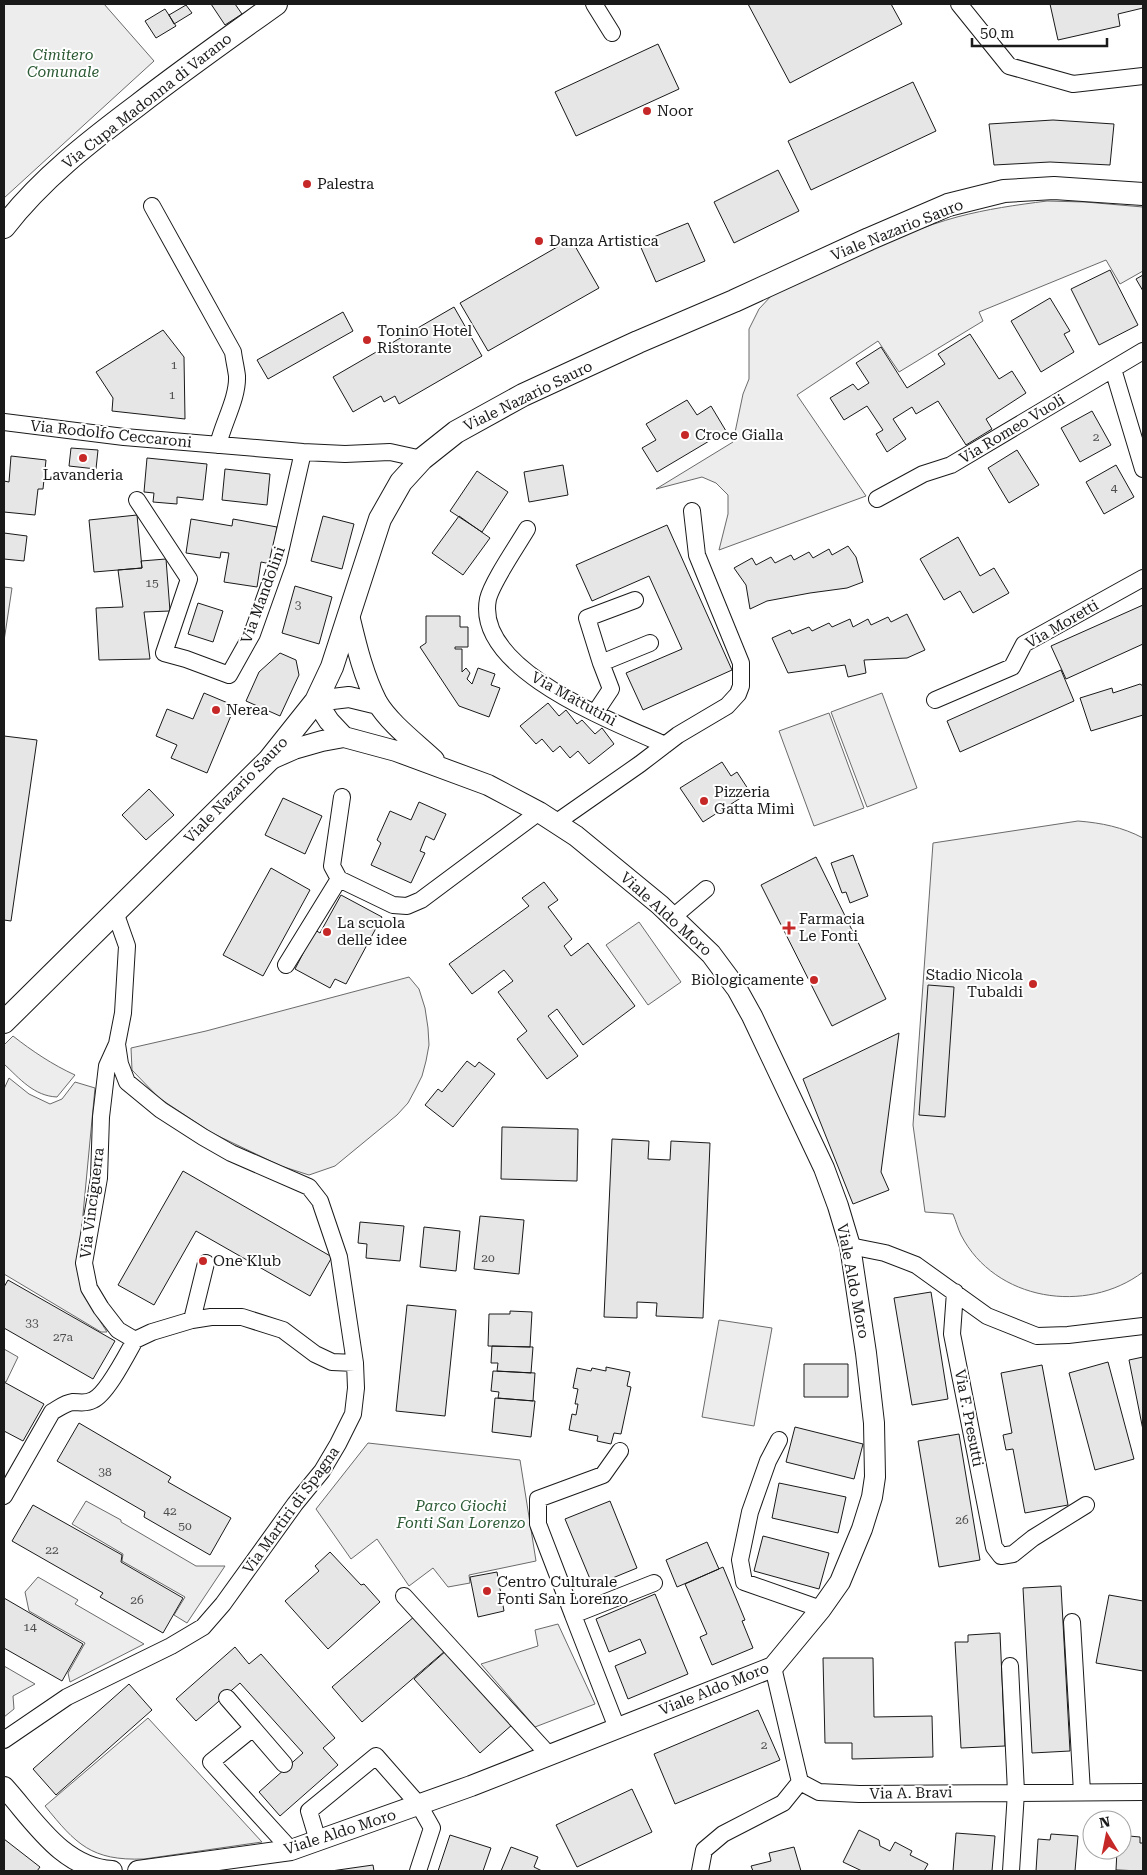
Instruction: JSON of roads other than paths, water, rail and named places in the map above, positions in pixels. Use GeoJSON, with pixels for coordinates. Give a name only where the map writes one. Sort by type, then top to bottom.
{"type":"FeatureCollection","features":[{"type":"Feature","properties":{"kind":"main road","name":"Via Cupa Madonna di Varano"},"geometry":{"type":"LineString","coordinates":[[4,227],[16,211],[62,166],[107,128],[276,4]]}},
{"type":"Feature","properties":{"kind":"main road","name":"Viale Nazario Sauro"},"geometry":{"type":"LineString","coordinates":[[4,1022],[269,760],[316,701],[332,667],[380,519],[401,482],[422,459],[456,432],[523,395],[948,205],[1004,190],[1054,188],[1143,194]]}},
{"type":"Feature","properties":{"kind":"street"},"geometry":{"type":"LineString","coordinates":[[594,4],[612,33]]}},
{"type":"Feature","properties":{"kind":"street"},"geometry":{"type":"LineString","coordinates":[[959,4],[1009,66],[1073,84],[1143,76]]}},
{"type":"Feature","properties":{"kind":"street"},"geometry":{"type":"LineString","coordinates":[[152,206],[233,352],[237,377],[232,403],[222,427],[218,445]]}},
{"type":"Feature","properties":{"kind":"street","name":"Via Romeo Vuoli"},"geometry":{"type":"LineString","coordinates":[[877,499],[922,474],[951,465],[1143,351]]}},
{"type":"Feature","properties":{"kind":"street"},"geometry":{"type":"LineString","coordinates":[[1113,368],[1143,469]]}},
{"type":"Feature","properties":{"kind":"street","name":"Via Rodolfo Ceccaroni"},"geometry":{"type":"LineString","coordinates":[[4,422],[124,437],[304,452],[345,454],[390,452],[422,459]]}},
{"type":"Feature","properties":{"kind":"street","name":"Via Mandolini"},"geometry":{"type":"LineString","coordinates":[[137,500],[189,578],[164,653],[229,675],[252,634],[278,561],[304,452]]}},
{"type":"Feature","properties":{"kind":"street"},"geometry":{"type":"LineString","coordinates":[[557,822],[694,725],[727,706],[738,694],[742,680],[741,663],[696,555],[692,511]]}},
{"type":"Feature","properties":{"kind":"street","name":"Via Mattutini"},"geometry":{"type":"LineString","coordinates":[[527,529],[494,584],[488,599],[490,625],[496,639],[505,653],[534,679],[595,713],[665,745]]}},
{"type":"Feature","properties":{"kind":"street","name":"Via Moretti"},"geometry":{"type":"LineString","coordinates":[[935,700],[1012,667],[1024,644],[1143,578]]}},
{"type":"Feature","properties":{"kind":"street"},"geometry":{"type":"LineString","coordinates":[[595,713],[611,689],[587,618],[635,600]]}},
{"type":"Feature","properties":{"kind":"street","name":"Viale Aldo Moro"},"geometry":{"type":"LineString","coordinates":[[348,614],[362,665],[378,704],[402,731],[444,768]]}},
{"type":"Feature","properties":{"kind":"street"},"geometry":{"type":"LineString","coordinates":[[601,662],[650,643]]}},
{"type":"Feature","properties":{"kind":"street"},"geometry":{"type":"LineString","coordinates":[[344,737],[329,721],[316,701],[349,697],[378,704]]}},
{"type":"Feature","properties":{"kind":"street","name":"Viale Aldo Moro"},"geometry":{"type":"LineString","coordinates":[[138,1871],[291,1850],[419,1805],[773,1667],[822,1609],[840,1582],[862,1529],[872,1497],[875,1477],[874,1423],[866,1353],[850,1246],[838,1206],[824,1168],[752,1016],[724,970],[711,954],[660,905],[557,822],[488,785],[396,751],[344,737],[304,746],[269,760]]}},
{"type":"Feature","properties":{"kind":"street"},"geometry":{"type":"LineString","coordinates":[[342,797],[332,866],[338,879],[394,905],[407,906],[421,900],[539,812]]}},
{"type":"Feature","properties":{"kind":"street"},"geometry":{"type":"LineString","coordinates":[[286,965],[338,879]]}},
{"type":"Feature","properties":{"kind":"street"},"geometry":{"type":"LineString","coordinates":[[673,917],[706,889]]}},
{"type":"Feature","properties":{"kind":"street","name":"Via Martiri di Spagna"},"geometry":{"type":"LineString","coordinates":[[4,1740],[67,1697],[171,1646],[203,1627],[223,1604],[294,1504],[322,1471],[353,1414],[356,1388],[355,1363],[339,1257],[320,1201],[310,1187],[231,1153],[161,1110],[127,1082],[120,1064],[117,1044],[123,1013],[127,946],[116,912]]}},
{"type":"Feature","properties":{"kind":"street","name":"Via Vinciguerra"},"geometry":{"type":"LineString","coordinates":[[117,1044],[107,1066],[99,1178],[84,1263],[89,1288],[101,1308],[118,1330],[136,1340]]}},
{"type":"Feature","properties":{"kind":"street"},"geometry":{"type":"LineString","coordinates":[[850,1246],[885,1253],[916,1265],[987,1316],[1037,1336],[1068,1335],[1143,1326]]}},
{"type":"Feature","properties":{"kind":"street"},"geometry":{"type":"LineString","coordinates":[[192,1320],[206,1263]]}},
{"type":"Feature","properties":{"kind":"street","name":"Via F. Presutti"},"geometry":{"type":"LineString","coordinates":[[955,1292],[952,1334],[994,1547],[1001,1556],[1013,1554],[1033,1538],[1086,1504]]}},
{"type":"Feature","properties":{"kind":"street"},"geometry":{"type":"LineString","coordinates":[[4,1496],[52,1412],[73,1402],[85,1403],[94,1400],[103,1393],[136,1340],[152,1332],[192,1320],[212,1317],[242,1317],[283,1330],[315,1354],[332,1362],[355,1363]]}},
{"type":"Feature","properties":{"kind":"street"},"geometry":{"type":"LineString","coordinates":[[779,1440],[768,1461],[750,1512],[740,1560],[744,1582],[822,1609]]}},
{"type":"Feature","properties":{"kind":"street"},"geometry":{"type":"LineString","coordinates":[[617,1728],[538,1524],[538,1499],[603,1475],[620,1451]]}},
{"type":"Feature","properties":{"kind":"street"},"geometry":{"type":"LineString","coordinates":[[574,1615],[654,1583]]}},
{"type":"Feature","properties":{"kind":"street"},"geometry":{"type":"LineString","coordinates":[[404,1596],[549,1755]]}},
{"type":"Feature","properties":{"kind":"street"},"geometry":{"type":"LineString","coordinates":[[1072,1622],[1082,1792]]}},
{"type":"Feature","properties":{"kind":"street"},"geometry":{"type":"LineString","coordinates":[[1010,1666],[1016,1792],[1011,1871]]}},
{"type":"Feature","properties":{"kind":"street"},"geometry":{"type":"LineString","coordinates":[[700,1871],[704,1850],[723,1834],[783,1803],[800,1782],[773,1667]]}},
{"type":"Feature","properties":{"kind":"street"},"geometry":{"type":"LineString","coordinates":[[227,1698],[284,1764]]}},
{"type":"Feature","properties":{"kind":"street"},"geometry":{"type":"LineString","coordinates":[[253,1728],[211,1762],[291,1850]]}},
{"type":"Feature","properties":{"kind":"street"},"geometry":{"type":"LineString","coordinates":[[318,1841],[309,1811],[376,1756],[419,1805],[432,1828],[418,1871]]}},
{"type":"Feature","properties":{"kind":"street","name":"Via A. Bravi"},"geometry":{"type":"LineString","coordinates":[[800,1782],[819,1792],[859,1794],[1143,1792]]}},
{"type":"Feature","properties":{"kind":"street"},"geometry":{"type":"LineString","coordinates":[[4,1787],[56,1847],[79,1867],[112,1871]]}},
{"type":"Feature","properties":{"kind":"place","name":"Noor"},"geometry":{"type":"Point","coordinates":[647,111]}},
{"type":"Feature","properties":{"kind":"place","name":"Palestra"},"geometry":{"type":"Point","coordinates":[307,184]}},
{"type":"Feature","properties":{"kind":"place","name":"Danza Artistica"},"geometry":{"type":"Point","coordinates":[539,241]}},
{"type":"Feature","properties":{"kind":"place","name":"Tonino Hotel Ristorante"},"geometry":{"type":"Point","coordinates":[367,340]}},
{"type":"Feature","properties":{"kind":"place","name":"Croce Gialla"},"geometry":{"type":"Point","coordinates":[685,435]}},
{"type":"Feature","properties":{"kind":"place","name":"Lavanderia"},"geometry":{"type":"Point","coordinates":[83,458]}},
{"type":"Feature","properties":{"kind":"place","name":"Nerea"},"geometry":{"type":"Point","coordinates":[216,710]}},
{"type":"Feature","properties":{"kind":"place","name":"Pizzeria Gatta Mimì"},"geometry":{"type":"Point","coordinates":[704,801]}},
{"type":"Feature","properties":{"kind":"place","name":"Farmacia Le Fonti"},"geometry":{"type":"Point","coordinates":[789,928]}},
{"type":"Feature","properties":{"kind":"place","name":"La scuola delle idee"},"geometry":{"type":"Point","coordinates":[327,932]}},
{"type":"Feature","properties":{"kind":"place","name":"Biologicamente"},"geometry":{"type":"Point","coordinates":[814,980]}},
{"type":"Feature","properties":{"kind":"place","name":"Stadio Nicola Tubaldi"},"geometry":{"type":"Point","coordinates":[1033,984]}},
{"type":"Feature","properties":{"kind":"place","name":"One Klub"},"geometry":{"type":"Point","coordinates":[203,1261]}},
{"type":"Feature","properties":{"kind":"place","name":"Centro Culturale Fonti San Lorenzo"},"geometry":{"type":"Point","coordinates":[487,1591]}},
{"type":"Feature","properties":{"kind":"park label","name":"Cimitero Comunale"},"geometry":{"type":"Point","coordinates":[63,64]}},
{"type":"Feature","properties":{"kind":"park label","name":"Parco Giochi Fonti San Lorenzo"},"geometry":{"type":"Point","coordinates":[461,1514]}}]}
